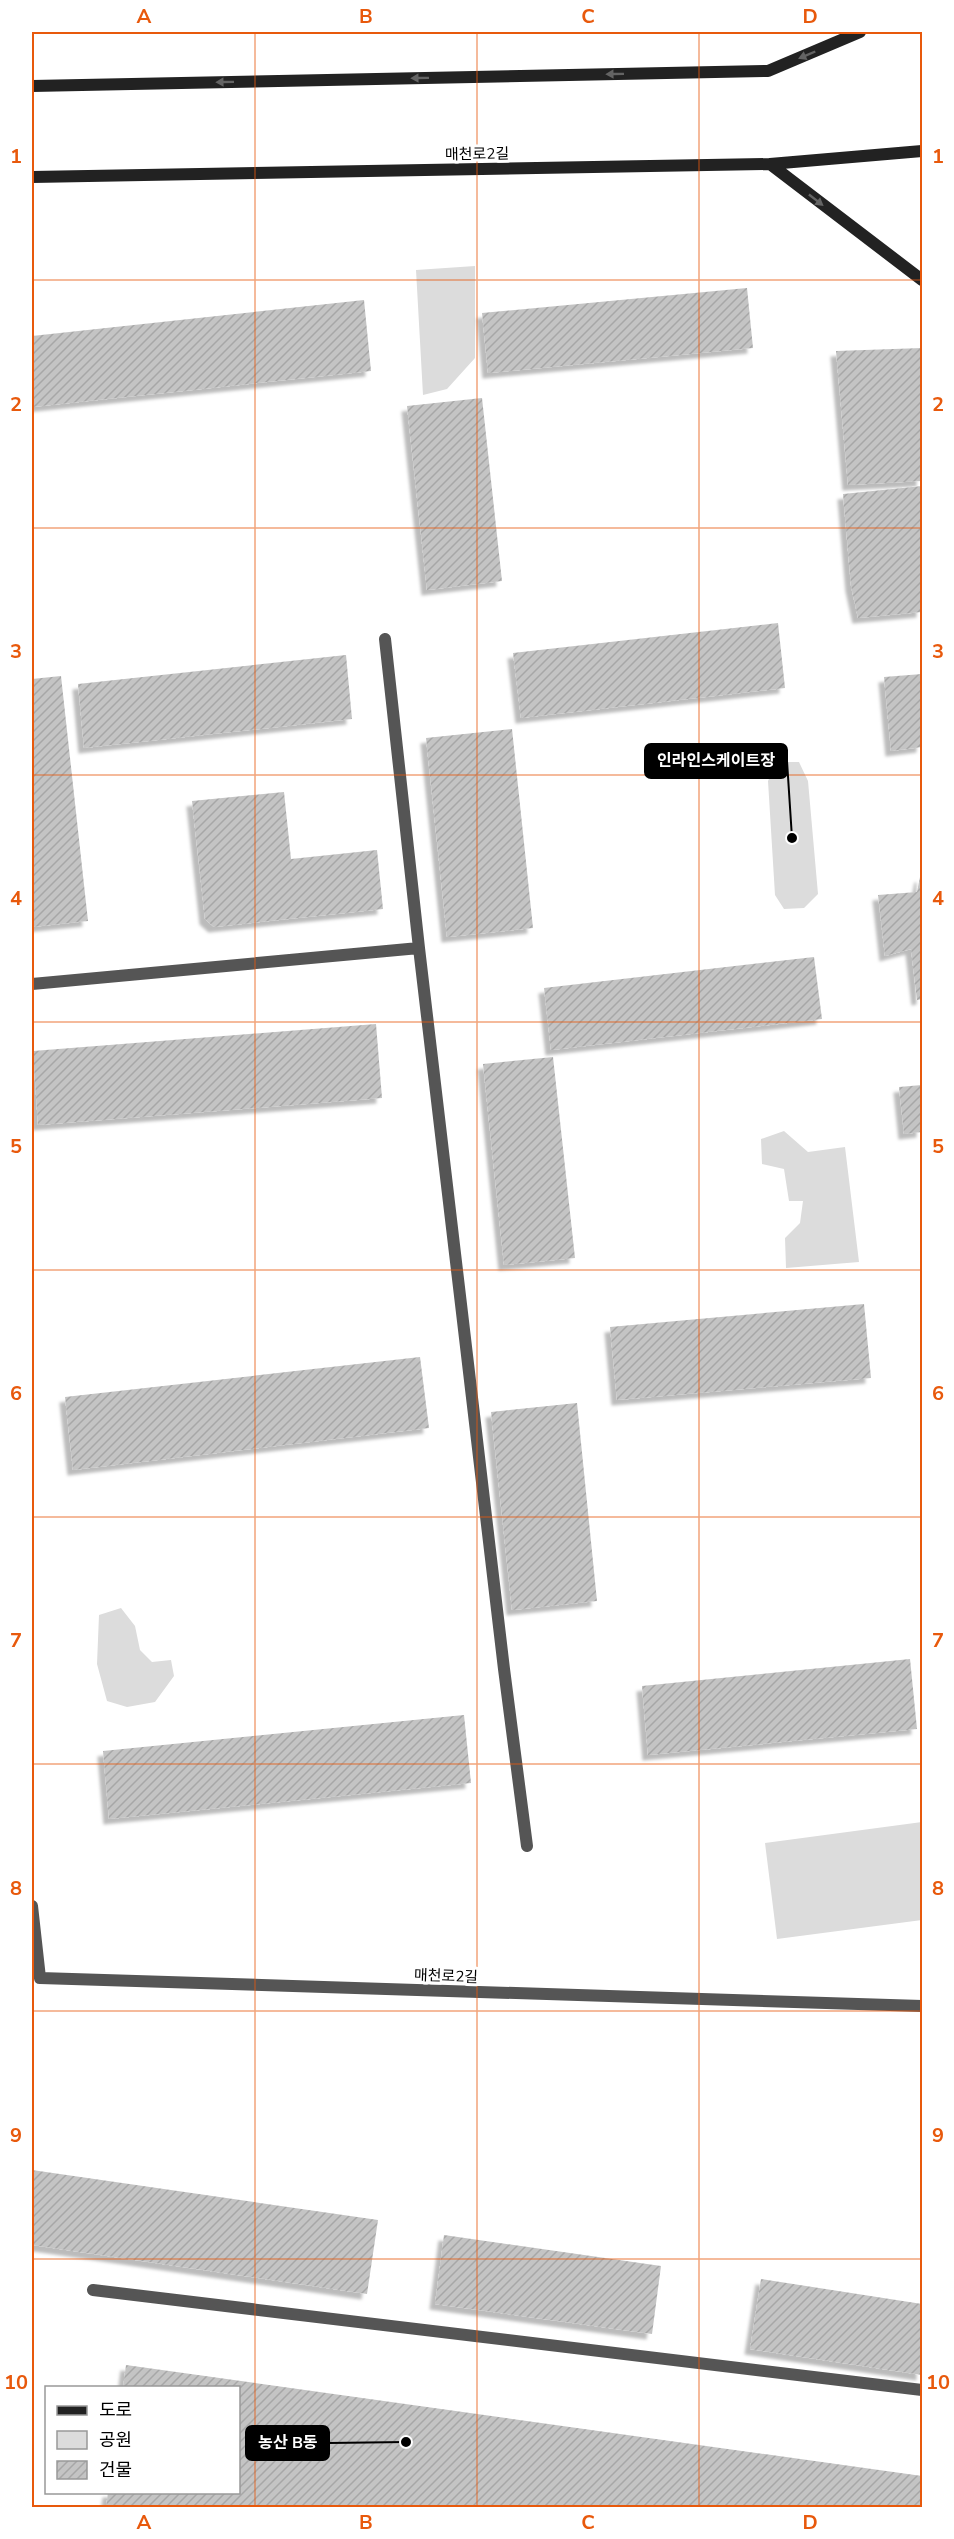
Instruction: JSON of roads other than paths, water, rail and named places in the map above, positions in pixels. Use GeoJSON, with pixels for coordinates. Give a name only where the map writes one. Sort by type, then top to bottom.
{"type":"FeatureCollection","features":[{"type":"Feature","properties":{"kind":"street"},"geometry":{"type":"LineString","coordinates":[[32,86],[768,71],[860,32]]}},
{"type":"Feature","properties":{"kind":"street","name":"매천로2길"},"geometry":{"type":"LineString","coordinates":[[32,177],[770,164],[922,151]]}},
{"type":"Feature","properties":{"kind":"street"},"geometry":{"type":"LineString","coordinates":[[770,164],[922,280]]}},
{"type":"Feature","properties":{"kind":"street"},"geometry":{"type":"LineString","coordinates":[[386,639],[419,948],[527,1846]]}},
{"type":"Feature","properties":{"kind":"street"},"geometry":{"type":"LineString","coordinates":[[32,984],[419,948]]}},
{"type":"Feature","properties":{"kind":"street","name":"매천로2길"},"geometry":{"type":"LineString","coordinates":[[32,1906],[36,1979],[922,2006]]}},
{"type":"Feature","properties":{"kind":"street"},"geometry":{"type":"LineString","coordinates":[[93,2290],[922,2390]]}},
{"type":"Feature","properties":{"kind":"place","name":"인라인스케이트장"},"geometry":{"type":"Point","coordinates":[792,838]}},
{"type":"Feature","properties":{"kind":"place","name":"농산 B동"},"geometry":{"type":"Point","coordinates":[406,2442]}}]}
